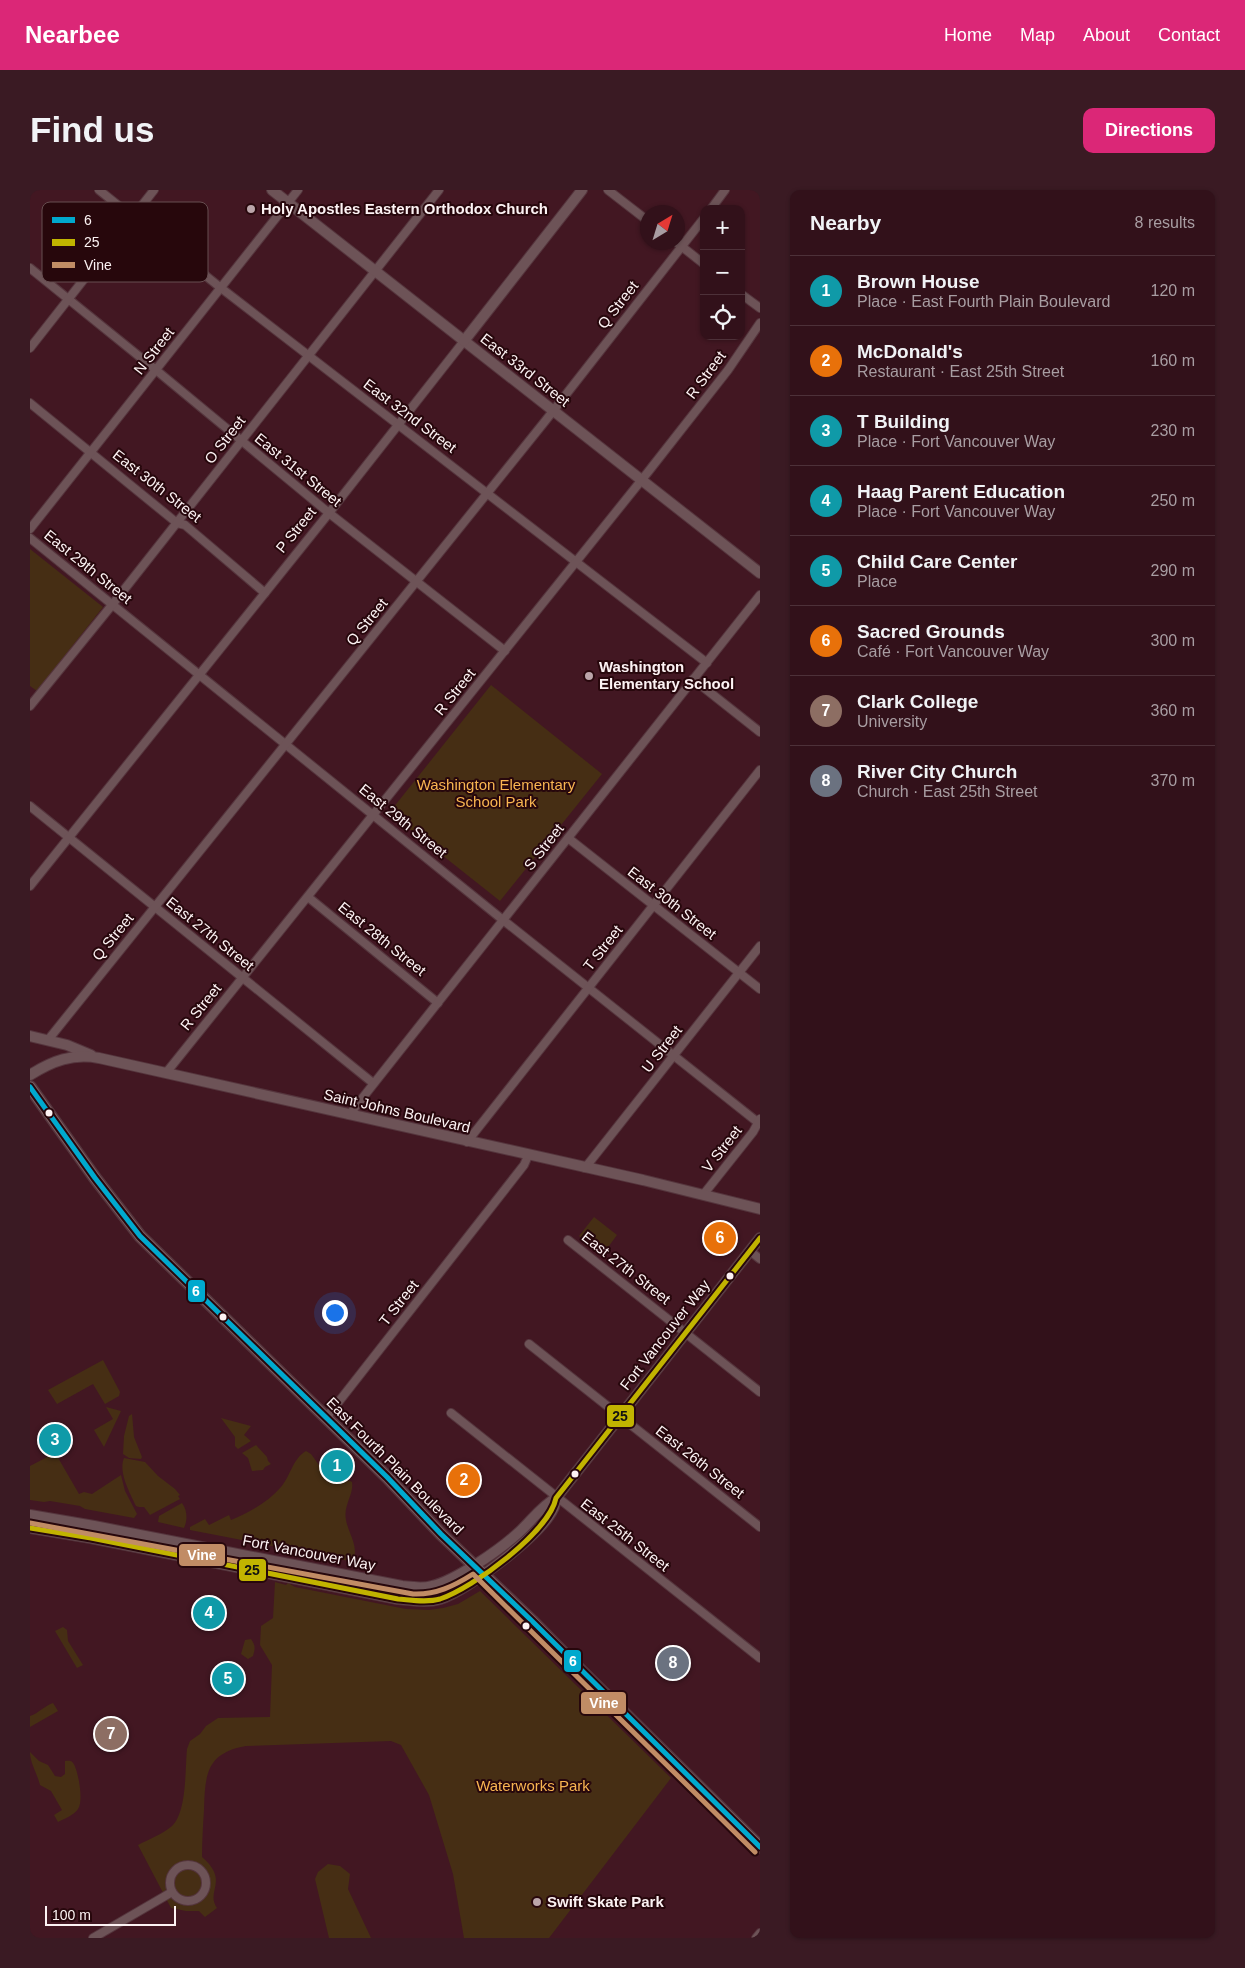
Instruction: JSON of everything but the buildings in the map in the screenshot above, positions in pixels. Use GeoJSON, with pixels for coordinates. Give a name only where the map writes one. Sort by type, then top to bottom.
{"type":"FeatureCollection","features":[{"type":"Feature","properties":{"kind":"main road","name":"East Fourth Plain Boulevard"},"geometry":{"type":"LineString","coordinates":[[30,1087],[94,1178],[140,1236],[387,1477],[441,1534],[474,1564],[760,1847]]}},
{"type":"Feature","properties":{"kind":"street","name":"East 32nd Street"},"geometry":{"type":"LineString","coordinates":[[99,190],[114,202]]}},
{"type":"Feature","properties":{"kind":"street"},"geometry":{"type":"LineString","coordinates":[[145,202],[154,190]]}},
{"type":"Feature","properties":{"kind":"street","name":"East 33rd Street"},"geometry":{"type":"LineString","coordinates":[[272,190],[760,573]]}},
{"type":"Feature","properties":{"kind":"street","name":"N Street"},"geometry":{"type":"LineString","coordinates":[[30,529],[298,190]]}},
{"type":"Feature","properties":{"kind":"street","name":"O Street"},"geometry":{"type":"LineString","coordinates":[[30,706],[112,605],[439,190]]}},
{"type":"Feature","properties":{"kind":"street","name":"P Street"},"geometry":{"type":"LineString","coordinates":[[30,886],[329,514],[582,190]]}},
{"type":"Feature","properties":{"kind":"street"},"geometry":{"type":"LineString","coordinates":[[608,190],[640,215]]}},
{"type":"Feature","properties":{"kind":"street"},"geometry":{"type":"LineString","coordinates":[[714,205],[725,190]]}},
{"type":"Feature","properties":{"kind":"street","name":"Q Street"},"geometry":{"type":"LineString","coordinates":[[685,238],[700,222]]}},
{"type":"Feature","properties":{"kind":"street","name":"Q Street"},"geometry":{"type":"LineString","coordinates":[[48,1040],[488,493],[553,411],[674,250]]}},
{"type":"Feature","properties":{"kind":"street"},"geometry":{"type":"LineString","coordinates":[[685,250],[700,261]]}},
{"type":"Feature","properties":{"kind":"street","name":"East 31st Street"},"geometry":{"type":"LineString","coordinates":[[30,268],[42,278]]}},
{"type":"Feature","properties":{"kind":"street","name":"East 32nd Street"},"geometry":{"type":"LineString","coordinates":[[208,278],[706,662]]}},
{"type":"Feature","properties":{"kind":"street","name":"East 31st Street"},"geometry":{"type":"LineString","coordinates":[[47,282],[329,514],[505,651]]}},
{"type":"Feature","properties":{"kind":"street"},"geometry":{"type":"LineString","coordinates":[[30,348],[81,282]]}},
{"type":"Feature","properties":{"kind":"street"},"geometry":{"type":"LineString","coordinates":[[742,295],[760,308]]}},
{"type":"Feature","properties":{"kind":"street","name":"R Street"},"geometry":{"type":"LineString","coordinates":[[166,1073],[577,561],[728,370],[760,323]]}},
{"type":"Feature","properties":{"kind":"street","name":"East 30th Street"},"geometry":{"type":"LineString","coordinates":[[30,403],[177,522],[185,525],[265,593]]}},
{"type":"Feature","properties":{"kind":"street","name":"East 29th Street"},"geometry":{"type":"LineString","coordinates":[[30,538],[503,920],[759,1122]]}},
{"type":"Feature","properties":{"kind":"street","name":"S Street"},"geometry":{"type":"LineString","coordinates":[[349,1115],[760,595]]}},
{"type":"Feature","properties":{"kind":"street"},"geometry":{"type":"LineString","coordinates":[[693,679],[760,732]]}},
{"type":"Feature","properties":{"kind":"street","name":"T Street"},"geometry":{"type":"LineString","coordinates":[[467,1142],[760,770]]}},
{"type":"Feature","properties":{"kind":"street","name":"East 27th Street"},"geometry":{"type":"LineString","coordinates":[[30,806],[373,1083]]}},
{"type":"Feature","properties":{"kind":"street","name":"East 30th Street"},"geometry":{"type":"LineString","coordinates":[[568,838],[760,989]]}},
{"type":"Feature","properties":{"kind":"street","name":"East 28th Street"},"geometry":{"type":"LineString","coordinates":[[308,897],[438,1003]]}},
{"type":"Feature","properties":{"kind":"street","name":"U Street"},"geometry":{"type":"LineString","coordinates":[[585,1168],[760,946]]}},
{"type":"Feature","properties":{"kind":"street"},"geometry":{"type":"LineString","coordinates":[[30,1036],[67,1045],[99,1058]]}},
{"type":"Feature","properties":{"kind":"street","name":"Saint Johns Boulevard"},"geometry":{"type":"LineString","coordinates":[[30,1075],[45,1066],[63,1059],[81,1056],[99,1058],[760,1209]]}},
{"type":"Feature","properties":{"kind":"street","name":"V Street"},"geometry":{"type":"LineString","coordinates":[[703,1196],[759,1122]]}},
{"type":"Feature","properties":{"kind":"street","name":"T Street"},"geometry":{"type":"LineString","coordinates":[[326,1418],[524,1165],[528,1156]]}},
{"type":"Feature","properties":{"kind":"street","name":"Fort Vancouver Way"},"geometry":{"type":"LineString","coordinates":[[30,1515],[77,1522],[414,1587],[424,1588],[441,1584],[516,1535],[546,1503],[556,1498],[760,1238]]}},
{"type":"Feature","properties":{"kind":"street","name":"East 27th Street"},"geometry":{"type":"LineString","coordinates":[[568,1240],[760,1392]]}},
{"type":"Feature","properties":{"kind":"street"},"geometry":{"type":"LineString","coordinates":[[750,1251],[760,1259]]}},
{"type":"Feature","properties":{"kind":"street","name":"East 26th Street"},"geometry":{"type":"LineString","coordinates":[[529,1344],[760,1527]]}},
{"type":"Feature","properties":{"kind":"street","name":"East 25th Street"},"geometry":{"type":"LineString","coordinates":[[451,1413],[760,1658]]}},
{"type":"Feature","properties":{"kind":"street","name":"Fort Vancouver Way"},"geometry":{"type":"LineString","coordinates":[[30,1528],[92,1538],[398,1599],[424,1601],[440,1599],[455,1592],[511,1554],[532,1535],[554,1509],[556,1498]]}},
{"type":"Feature","properties":{"kind":"street"},"geometry":{"type":"LineString","coordinates":[[183,1865],[195,1866],[204,1874],[206,1880],[204,1892],[194,1900],[182,1900],[172,1892],[169,1882],[170,1876],[178,1867],[183,1865]]}},
{"type":"Feature","properties":{"kind":"street"},"geometry":{"type":"LineString","coordinates":[[93,1938],[172,1892]]}},
{"type":"Feature","properties":{"kind":"street"},"geometry":{"type":"LineString","coordinates":[[756,1938],[760,1933]]}},
{"type":"Feature","properties":{"kind":"green space"},"geometry":{"type":"Polygon","coordinates":[[[30,549],[103,607],[37,691],[30,686],[30,549]]]}},
{"type":"Feature","properties":{"kind":"green space","name":"Washington Elementary School Park"},"geometry":{"type":"Polygon","coordinates":[[[491,685],[602,774],[500,901],[389,813],[491,685]]]}},
{"type":"Feature","properties":{"kind":"green space"},"geometry":{"type":"Polygon","coordinates":[[[594,1217],[617,1235],[603,1254],[579,1236],[594,1217]]]}},
{"type":"Feature","properties":{"kind":"green space"},"geometry":{"type":"Polygon","coordinates":[[[103,1360],[120,1392],[119,1396],[105,1404],[93,1384],[57,1404],[48,1390],[103,1360]]]}},
{"type":"Feature","properties":{"kind":"green space"},"geometry":{"type":"Polygon","coordinates":[[[106,1407],[121,1411],[104,1447],[94,1430],[113,1419],[106,1407]]]}},
{"type":"Feature","properties":{"kind":"green space"},"geometry":{"type":"Polygon","coordinates":[[[132,1414],[134,1437],[142,1457],[141,1459],[129,1458],[123,1454],[124,1436],[129,1416],[132,1414]]]}},
{"type":"Feature","properties":{"kind":"green space"},"geometry":{"type":"Polygon","coordinates":[[[221,1418],[251,1426],[244,1435],[251,1441],[238,1449],[235,1446],[235,1437],[221,1418]]]}},
{"type":"Feature","properties":{"kind":"green space"},"geometry":{"type":"Polygon","coordinates":[[[256,1445],[271,1464],[263,1470],[252,1471],[248,1458],[242,1453],[256,1445]]]}},
{"type":"Feature","properties":{"kind":"green space"},"geometry":{"type":"Polygon","coordinates":[[[306,1451],[311,1454],[329,1479],[352,1482],[345,1515],[355,1548],[354,1558],[349,1561],[190,1530],[190,1527],[205,1519],[209,1525],[229,1515],[231,1520],[264,1502],[281,1487],[298,1458],[306,1451]]]}},
{"type":"Feature","properties":{"kind":"green space"},"geometry":{"type":"Polygon","coordinates":[[[51,1455],[57,1456],[79,1494],[84,1492],[92,1494],[121,1475],[125,1491],[137,1514],[134,1518],[85,1509],[80,1506],[30,1500],[30,1466],[51,1455]]]}},
{"type":"Feature","properties":{"kind":"green space"},"geometry":{"type":"Polygon","coordinates":[[[124,1458],[145,1462],[158,1476],[175,1489],[180,1495],[178,1496],[180,1499],[150,1515],[144,1507],[136,1506],[122,1470],[124,1458]]]}},
{"type":"Feature","properties":{"kind":"green space"},"geometry":{"type":"Polygon","coordinates":[[[182,1503],[186,1515],[184,1528],[158,1522],[159,1516],[182,1503]]]}},
{"type":"Feature","properties":{"kind":"green space","name":"Waterworks Park"},"geometry":{"type":"Polygon","coordinates":[[[275,1582],[286,1585],[288,1583],[295,1587],[406,1609],[429,1610],[443,1608],[458,1604],[480,1591],[671,1778],[549,1938],[464,1938],[453,1874],[429,1795],[401,1745],[391,1741],[246,1746],[233,1749],[215,1760],[210,1768],[205,1786],[202,1857],[210,1865],[216,1879],[214,1902],[217,1908],[205,1917],[199,1911],[171,1908],[138,1845],[164,1832],[177,1819],[183,1801],[187,1749],[190,1741],[218,1718],[270,1717],[272,1665],[260,1645],[261,1626],[273,1618],[275,1582]]]}},
{"type":"Feature","properties":{"kind":"green space"},"geometry":{"type":"Polygon","coordinates":[[[63,1627],[67,1630],[68,1641],[83,1665],[77,1668],[55,1631],[63,1627]]]}},
{"type":"Feature","properties":{"kind":"green space"},"geometry":{"type":"Polygon","coordinates":[[[251,1639],[255,1649],[253,1656],[248,1659],[241,1654],[245,1640],[251,1639]]]}},
{"type":"Feature","properties":{"kind":"green space"},"geometry":{"type":"Polygon","coordinates":[[[53,1703],[58,1711],[30,1727],[30,1716],[53,1703]]]}},
{"type":"Feature","properties":{"kind":"green space"},"geometry":{"type":"Polygon","coordinates":[[[30,1752],[39,1761],[48,1765],[55,1776],[61,1777],[65,1774],[65,1761],[70,1761],[75,1766],[80,1793],[80,1805],[71,1815],[58,1822],[54,1815],[62,1810],[51,1791],[40,1785],[30,1752]]]}},
{"type":"Feature","properties":{"kind":"green space"},"geometry":{"type":"Polygon","coordinates":[[[328,1864],[340,1866],[350,1874],[348,1889],[371,1938],[329,1938],[315,1879],[318,1872],[328,1864]]]}},
{"type":"Feature","properties":{"kind":"transit line","name":"6"},"geometry":{"type":"LineString","coordinates":[[30,1087],[95,1178],[140,1236],[387,1477],[441,1534],[532,1621],[760,1847]]}},
{"type":"Feature","properties":{"kind":"transit line","name":"25"},"geometry":{"type":"LineString","coordinates":[[30,1528],[91,1538],[398,1599],[424,1601],[440,1599],[454,1593],[489,1571],[508,1557],[540,1527],[550,1512],[556,1498],[760,1238]]}},
{"type":"Feature","properties":{"kind":"transit line","name":"Vine"},"geometry":{"type":"LineString","coordinates":[[30,1523],[413,1594],[429,1593],[444,1589],[473,1574],[755,1852]]}},
{"type":"Feature","properties":{"kind":"place","name":"Holy Apostles Eastern Orthodox Church"},"geometry":{"type":"Point","coordinates":[251,209]}},
{"type":"Feature","properties":{"kind":"place","name":"Washington Elementary School"},"geometry":{"type":"Point","coordinates":[589,676]}},
{"type":"Feature","properties":{"kind":"place","name":"Sacred Grounds"},"geometry":{"type":"Point","coordinates":[720,1238]}},
{"type":"Feature","properties":{"kind":"place","name":"T Building"},"geometry":{"type":"Point","coordinates":[55,1440]}},
{"type":"Feature","properties":{"kind":"place","name":"Brown House"},"geometry":{"type":"Point","coordinates":[337,1466]}},
{"type":"Feature","properties":{"kind":"place","name":"McDonald's"},"geometry":{"type":"Point","coordinates":[464,1480]}},
{"type":"Feature","properties":{"kind":"place","name":"Haag Parent Education"},"geometry":{"type":"Point","coordinates":[209,1613]}},
{"type":"Feature","properties":{"kind":"place","name":"River City Church"},"geometry":{"type":"Point","coordinates":[673,1663]}},
{"type":"Feature","properties":{"kind":"place","name":"Child Care Center"},"geometry":{"type":"Point","coordinates":[228,1679]}},
{"type":"Feature","properties":{"kind":"place","name":"Clark College"},"geometry":{"type":"Point","coordinates":[111,1734]}},
{"type":"Feature","properties":{"kind":"place","name":"Swift Skate Park"},"geometry":{"type":"Point","coordinates":[537,1902]}}]}
